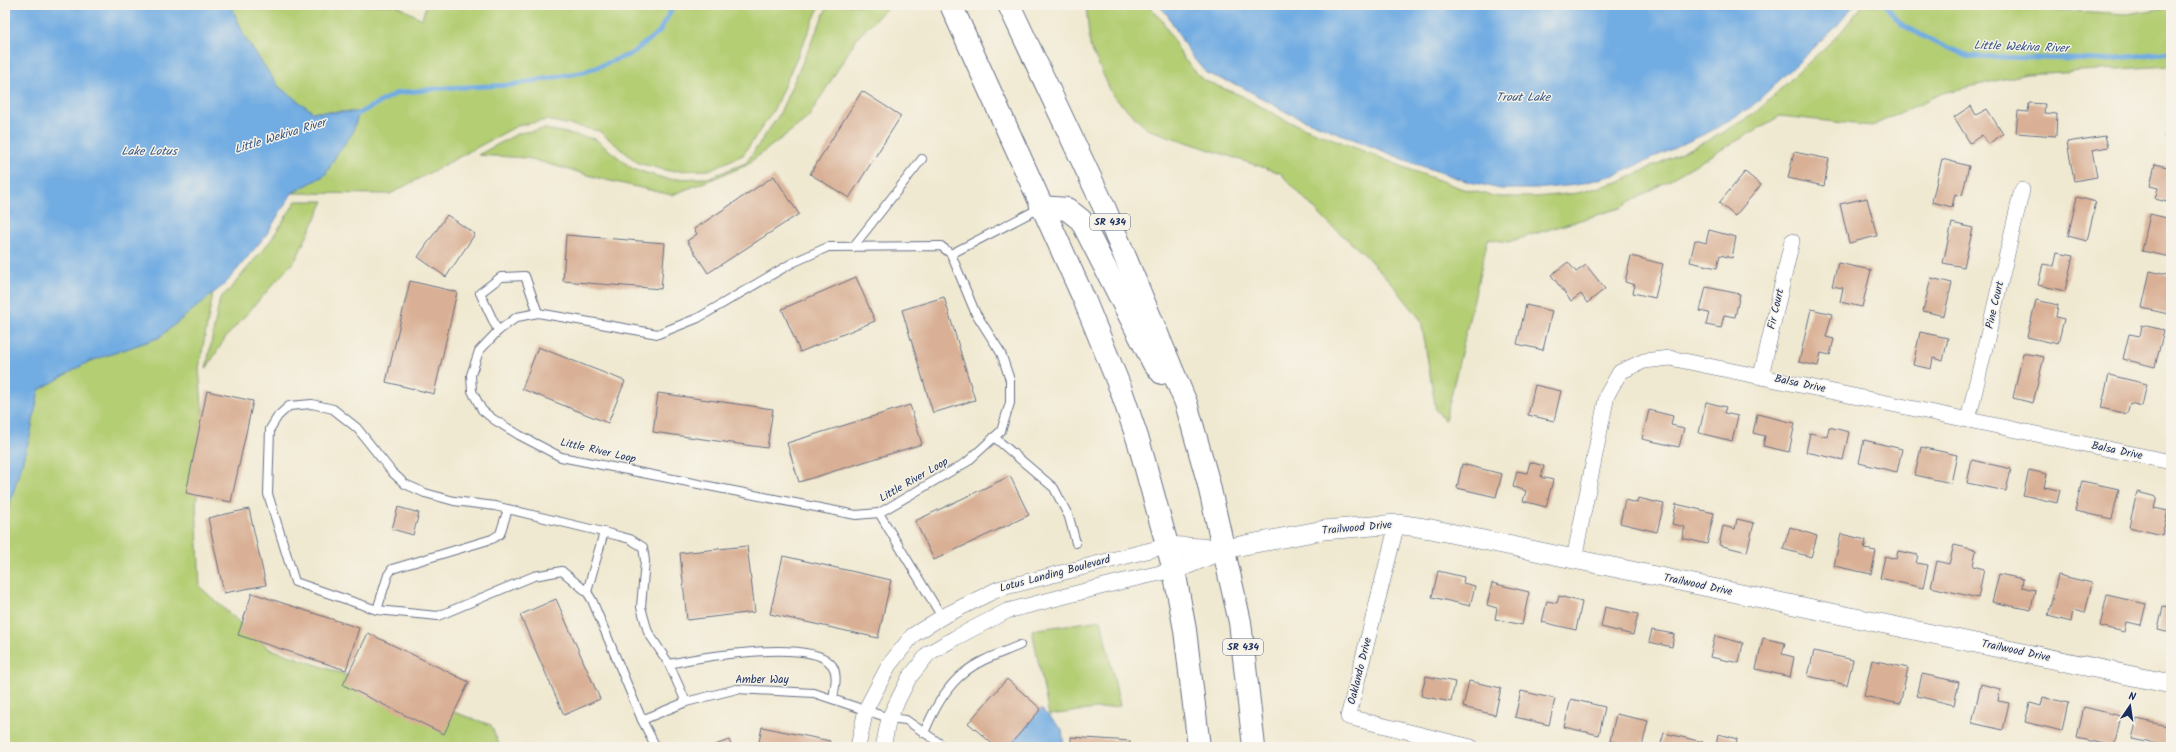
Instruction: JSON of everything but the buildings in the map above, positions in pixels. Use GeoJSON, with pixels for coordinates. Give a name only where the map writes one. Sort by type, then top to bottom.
{"type":"FeatureCollection","features":[{"type":"Feature","properties":{"kind":"main road"},"geometry":{"type":"LineString","coordinates":[[952,7],[1041,207],[1084,299],[1121,390],[1139,443],[1166,546],[1174,570],[1185,630],[1198,747]]}},
{"type":"Feature","properties":{"kind":"main road","name":"SR 434"},"geometry":{"type":"LineString","coordinates":[[1012,12],[1105,209],[1186,403],[1208,481],[1240,622],[1254,747]]}},
{"type":"Feature","properties":{"kind":"main road"},"geometry":{"type":"LineString","coordinates":[[1041,207],[1067,209],[1081,220],[1154,364],[1186,403]]}},
{"type":"Feature","properties":{"kind":"street","name":"Pine Court"},"geometry":{"type":"LineString","coordinates":[[1968,420],[2022,190]]}},
{"type":"Feature","properties":{"kind":"street","name":"Fir Court"},"geometry":{"type":"LineString","coordinates":[[1761,376],[1792,241]]}},
{"type":"Feature","properties":{"kind":"street","name":"Balsa Drive"},"geometry":{"type":"LineString","coordinates":[[1574,559],[1608,395],[1620,372],[1644,360],[1670,358],[2171,462]]}},
{"type":"Feature","properties":{"kind":"street","name":"Trailwood Drive"},"geometry":{"type":"LineString","coordinates":[[1174,570],[1224,549],[1324,530],[1397,524],[1431,529],[2171,684]]}},
{"type":"Feature","properties":{"kind":"street","name":"Oaklando Drive"},"geometry":{"type":"LineString","coordinates":[[1397,524],[1348,717],[1471,747]]}},
{"type":"Feature","properties":{"kind":"street","name":"Trailwood Drive"},"geometry":{"type":"LineString","coordinates":[[1166,546],[1224,549]]}},
{"type":"Feature","properties":{"kind":"street","name":"Lotus Landing Boulevard"},"geometry":{"type":"LineString","coordinates":[[858,747],[866,710],[889,665],[913,635],[942,617],[998,589],[1166,546]]}},
{"type":"Feature","properties":{"kind":"street"},"geometry":{"type":"LineString","coordinates":[[883,747],[889,718],[910,678],[929,654],[961,634],[1007,611],[1120,582],[1174,570]]}},
{"type":"Feature","properties":{"kind":"lane"},"geometry":{"type":"LineString","coordinates":[[853,247],[922,159]]}},
{"type":"Feature","properties":{"kind":"lane"},"geometry":{"type":"LineString","coordinates":[[951,254],[1041,207]]}},
{"type":"Feature","properties":{"kind":"lane","name":"Little River Loop"},"geometry":{"type":"LineString","coordinates":[[941,246],[951,254],[975,312],[1001,353],[1010,380],[1010,403],[1001,431],[967,462],[879,513],[856,515],[561,457],[518,435],[494,419],[482,410],[472,391],[471,374],[479,351],[498,331],[517,317],[538,313],[658,334],[698,318],[792,263],[828,247],[941,246]]}},
{"type":"Feature","properties":{"kind":"lane"},"geometry":{"type":"LineString","coordinates":[[498,331],[480,293],[502,277],[525,276],[538,313]]}},
{"type":"Feature","properties":{"kind":"lane"},"geometry":{"type":"LineString","coordinates":[[656,747],[642,720],[587,592],[562,571],[534,576],[438,616],[377,610],[295,582],[268,494],[268,453],[270,429],[278,416],[289,406],[312,404],[333,410],[357,428],[392,472],[404,484],[425,493],[454,501],[508,509],[604,532],[630,539],[643,547],[645,561],[641,607],[648,632],[670,664],[686,702]]}},
{"type":"Feature","properties":{"kind":"lane"},"geometry":{"type":"LineString","coordinates":[[994,437],[1054,488],[1069,517],[1076,543]]}},
{"type":"Feature","properties":{"kind":"lane"},"geometry":{"type":"LineString","coordinates":[[377,610],[388,575],[392,570],[492,539],[500,534],[508,509]]}},
{"type":"Feature","properties":{"kind":"lane"},"geometry":{"type":"LineString","coordinates":[[879,513],[942,617]]}},
{"type":"Feature","properties":{"kind":"lane"},"geometry":{"type":"LineString","coordinates":[[587,592],[604,532]]}},
{"type":"Feature","properties":{"kind":"lane"},"geometry":{"type":"LineString","coordinates":[[924,733],[935,706],[964,672],[977,664],[1020,645]]}},
{"type":"Feature","properties":{"kind":"lane"},"geometry":{"type":"LineString","coordinates":[[670,664],[703,656],[799,651],[818,655],[831,663],[836,677],[834,698]]}},
{"type":"Feature","properties":{"kind":"lane","name":"Amber Way"},"geometry":{"type":"LineString","coordinates":[[642,720],[686,702],[737,689],[814,693],[834,698],[889,718],[906,720],[945,747]]}},
{"type":"Feature","properties":{"kind":"green space"},"geometry":{"type":"Polygon","coordinates":[[[231,5],[396,5],[422,19],[426,5],[820,5],[773,111],[743,155],[709,170],[669,171],[638,163],[599,131],[547,120],[517,126],[390,194],[292,193],[325,175],[338,152],[352,134],[359,112],[313,112],[279,87],[245,38],[231,5]]]}},
{"type":"Feature","properties":{"kind":"green space"},"geometry":{"type":"Polygon","coordinates":[[[828,5],[890,5],[857,38],[808,118],[745,166],[672,195],[606,180],[527,158],[478,155],[519,133],[546,129],[595,139],[633,169],[667,179],[708,178],[746,163],[779,115],[828,5]]]}},
{"type":"Feature","properties":{"kind":"green space"},"geometry":{"type":"Polygon","coordinates":[[[1086,5],[1147,5],[1162,20],[1184,59],[1203,80],[1240,95],[1285,120],[1411,170],[1463,189],[1499,197],[1535,197],[1578,193],[1621,181],[1713,138],[1754,114],[1840,33],[1863,5],[1999,5],[2007,7],[2127,14],[2171,7],[2171,66],[2026,74],[1942,93],[1872,126],[1780,116],[1620,208],[1508,242],[1488,239],[1445,421],[1436,410],[1421,320],[1393,285],[1364,254],[1326,221],[1280,173],[1147,129],[1113,96],[1090,46],[1086,5]]]}},
{"type":"Feature","properties":{"kind":"green space"},"geometry":{"type":"Polygon","coordinates":[[[296,201],[324,201],[296,259],[226,337],[206,369],[220,298],[230,289],[271,240],[296,201]]]}},
{"type":"Feature","properties":{"kind":"green space"},"geometry":{"type":"Polygon","coordinates":[[[213,293],[199,368],[204,430],[196,505],[200,587],[268,648],[491,725],[500,747],[5,747],[5,520],[30,436],[39,390],[88,362],[158,338],[213,293]]]}},
{"type":"Feature","properties":{"kind":"green space"},"geometry":{"type":"Polygon","coordinates":[[[1101,620],[1120,706],[1049,715],[1032,630],[1101,620]]]}},
{"type":"Feature","properties":{"kind":"water","name":"Lake Lotus"},"geometry":{"type":"Polygon","coordinates":[[[5,5],[231,5],[245,38],[279,87],[313,112],[359,112],[352,134],[338,152],[325,175],[292,193],[266,235],[225,284],[158,338],[88,362],[39,390],[30,436],[5,520],[5,5]]]}},
{"type":"Feature","properties":{"kind":"water","name":"Trout Lake"},"geometry":{"type":"Polygon","coordinates":[[[1158,5],[1854,5],[1836,27],[1751,107],[1711,131],[1618,174],[1576,185],[1535,189],[1500,189],[1466,181],[1413,163],[1288,113],[1242,87],[1206,73],[1190,54],[1167,14],[1158,5]]]}},
{"type":"Feature","properties":{"kind":"water"},"geometry":{"type":"Polygon","coordinates":[[[1041,709],[1062,729],[1064,747],[1008,747],[1041,709]]]}},
{"type":"Feature","properties":{"kind":"waterway","name":"Little Wekiva River"},"geometry":{"type":"LineString","coordinates":[[354,116],[397,93],[443,88],[511,85],[584,72],[631,54],[659,32],[674,5]]}},
{"type":"Feature","properties":{"kind":"waterway","name":"Little Wekiva River"},"geometry":{"type":"LineString","coordinates":[[1885,5],[1901,24],[1934,42],[1969,56],[2101,60],[2171,52]]}}]}
